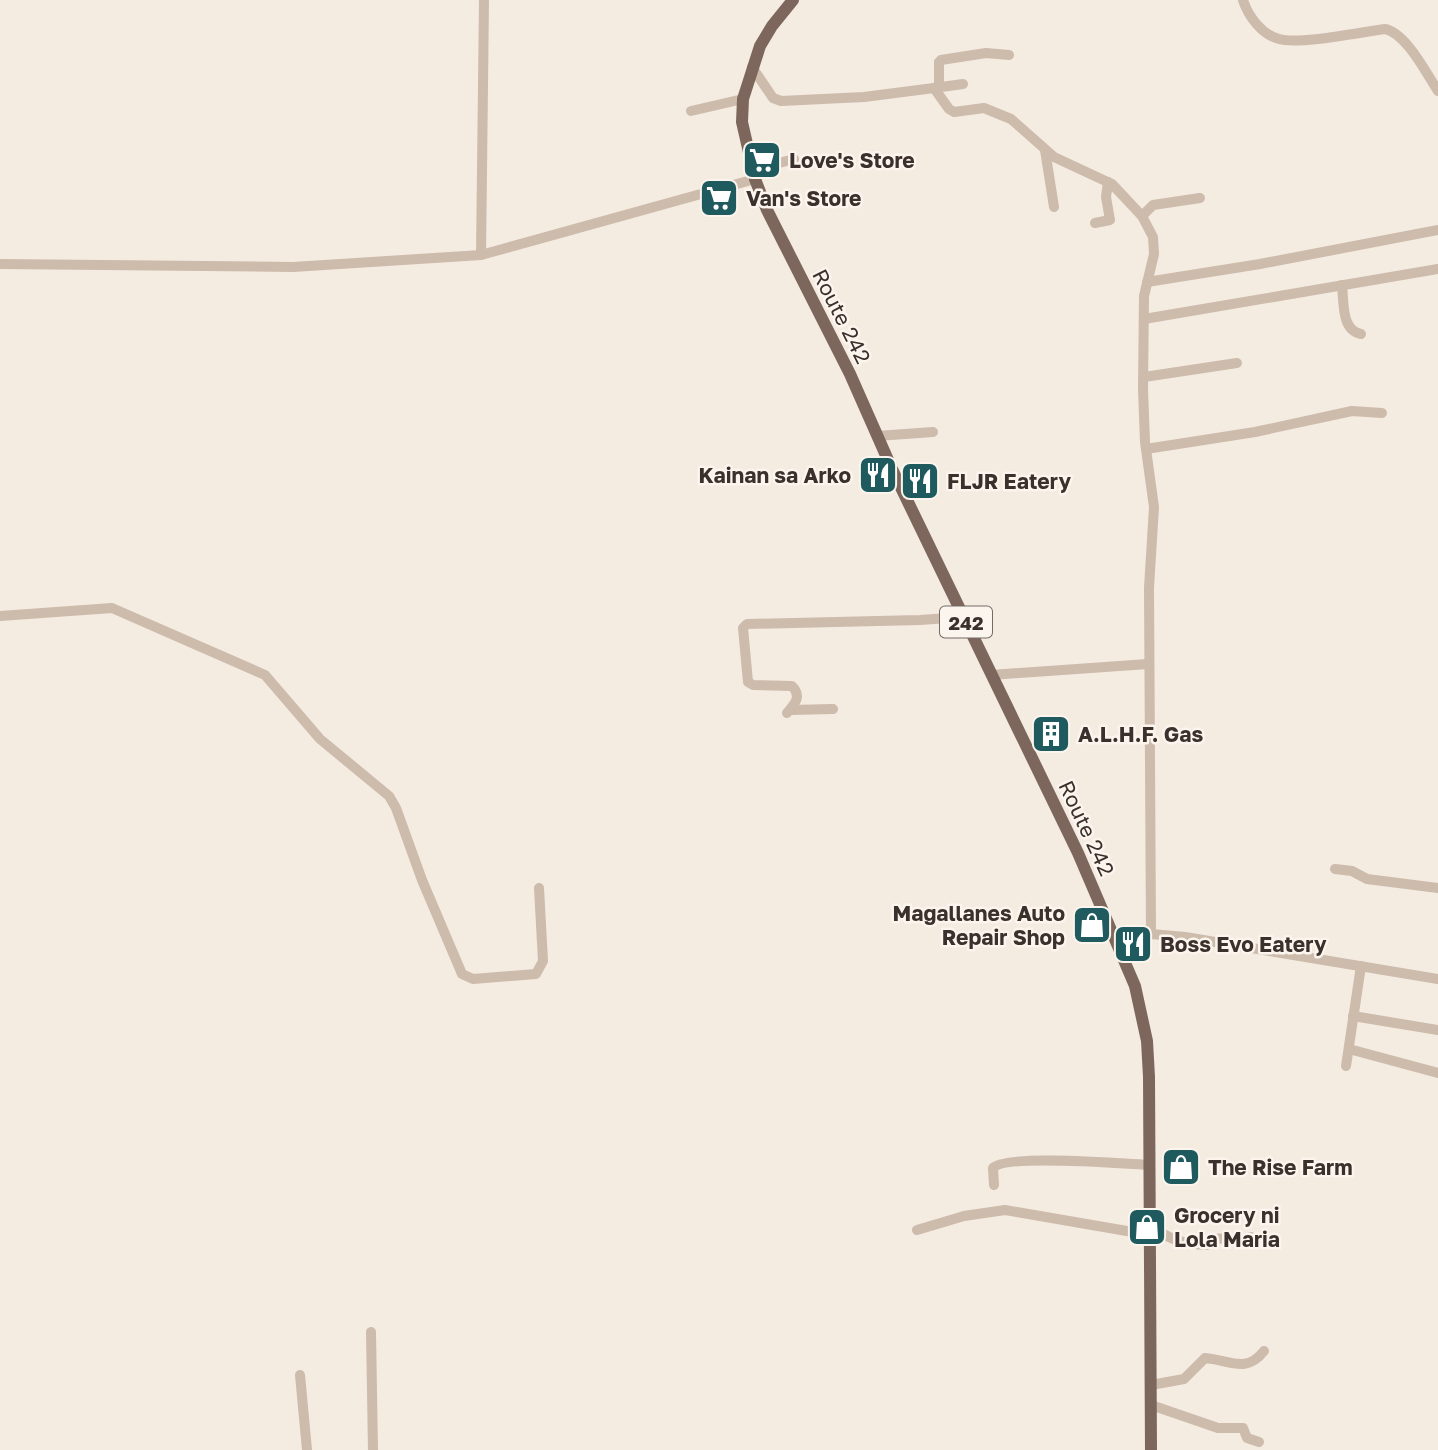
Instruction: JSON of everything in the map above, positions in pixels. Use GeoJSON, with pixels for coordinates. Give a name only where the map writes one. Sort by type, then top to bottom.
{"type":"FeatureCollection","features":[{"type":"Feature","properties":{"kind":"main road","name":"Route 242"},"geometry":{"type":"LineString","coordinates":[[793,0],[772,26],[752,67],[743,99],[742,122],[754,174],[767,210],[850,374],[963,617],[1078,853],[1135,986],[1147,1041],[1152,1450]]}},
{"type":"Feature","properties":{"kind":"street"},"geometry":{"type":"LineString","coordinates":[[481,255],[484,0]]}},
{"type":"Feature","properties":{"kind":"street"},"geometry":{"type":"LineString","coordinates":[[1243,0],[1258,26],[1279,40],[1391,30],[1412,52],[1438,90]]}},
{"type":"Feature","properties":{"kind":"street"},"geometry":{"type":"LineString","coordinates":[[1009,55],[979,53],[941,60],[936,87],[949,110],[984,108],[1011,119],[1054,157],[1108,182],[1142,216],[1154,244],[1152,267],[1144,296],[1143,377],[1146,449],[1154,507],[1148,664],[1151,934]]}},
{"type":"Feature","properties":{"kind":"street"},"geometry":{"type":"LineString","coordinates":[[752,67],[773,97],[781,101],[864,97],[963,84]]}},
{"type":"Feature","properties":{"kind":"street"},"geometry":{"type":"LineString","coordinates":[[691,111],[743,99]]}},
{"type":"Feature","properties":{"kind":"street"},"geometry":{"type":"LineString","coordinates":[[1045,150],[1054,207]]}},
{"type":"Feature","properties":{"kind":"street"},"geometry":{"type":"LineString","coordinates":[[0,264],[293,267],[481,255],[754,174],[794,159]]}},
{"type":"Feature","properties":{"kind":"street"},"geometry":{"type":"LineString","coordinates":[[1095,223],[1110,220],[1106,197],[1108,182]]}},
{"type":"Feature","properties":{"kind":"street"},"geometry":{"type":"LineString","coordinates":[[1142,216],[1153,205],[1200,198]]}},
{"type":"Feature","properties":{"kind":"street"},"geometry":{"type":"LineString","coordinates":[[1147,282],[1260,264],[1438,230]]}},
{"type":"Feature","properties":{"kind":"street"},"geometry":{"type":"LineString","coordinates":[[1144,319],[1438,269]]}},
{"type":"Feature","properties":{"kind":"street"},"geometry":{"type":"LineString","coordinates":[[1342,285],[1348,327],[1361,334]]}},
{"type":"Feature","properties":{"kind":"street"},"geometry":{"type":"LineString","coordinates":[[1143,377],[1237,363]]}},
{"type":"Feature","properties":{"kind":"street"},"geometry":{"type":"LineString","coordinates":[[1146,449],[1255,432],[1352,411],[1382,413]]}},
{"type":"Feature","properties":{"kind":"street"},"geometry":{"type":"LineString","coordinates":[[877,436],[933,432]]}},
{"type":"Feature","properties":{"kind":"street"},"geometry":{"type":"LineString","coordinates":[[0,616],[111,608],[265,674],[320,739],[389,796],[465,977],[473,979],[536,974],[541,968],[543,961],[539,888]]}},
{"type":"Feature","properties":{"kind":"street"},"geometry":{"type":"LineString","coordinates":[[833,709],[788,711],[797,698],[792,686],[753,685],[748,682],[743,628],[747,624],[963,617]]}},
{"type":"Feature","properties":{"kind":"street"},"geometry":{"type":"LineString","coordinates":[[991,675],[1148,664]]}},
{"type":"Feature","properties":{"kind":"street"},"geometry":{"type":"LineString","coordinates":[[1335,869],[1352,871],[1367,879],[1438,888]]}},
{"type":"Feature","properties":{"kind":"street"},"geometry":{"type":"LineString","coordinates":[[1116,941],[1151,934],[1185,937],[1438,979]]}},
{"type":"Feature","properties":{"kind":"street"},"geometry":{"type":"LineString","coordinates":[[1346,1066],[1361,966]]}},
{"type":"Feature","properties":{"kind":"street"},"geometry":{"type":"LineString","coordinates":[[1353,1016],[1438,1030]]}},
{"type":"Feature","properties":{"kind":"street"},"geometry":{"type":"LineString","coordinates":[[1349,1049],[1438,1073]]}},
{"type":"Feature","properties":{"kind":"street"},"geometry":{"type":"LineString","coordinates":[[994,1185],[993,1168],[998,1164],[1035,1160],[1150,1165]]}},
{"type":"Feature","properties":{"kind":"street"},"geometry":{"type":"LineString","coordinates":[[917,1230],[964,1216],[1005,1210],[1150,1230],[1176,1241],[1200,1245],[1208,1245],[1212,1239],[1218,1237],[1241,1241],[1251,1237]]}},
{"type":"Feature","properties":{"kind":"street"},"geometry":{"type":"LineString","coordinates":[[371,1332],[373,1450]]}},
{"type":"Feature","properties":{"kind":"street"},"geometry":{"type":"LineString","coordinates":[[1151,1382],[1184,1379],[1205,1358],[1247,1365],[1257,1360],[1264,1351]]}},
{"type":"Feature","properties":{"kind":"street"},"geometry":{"type":"LineString","coordinates":[[300,1375],[307,1450]]}},
{"type":"Feature","properties":{"kind":"street"},"geometry":{"type":"LineString","coordinates":[[1151,1405],[1218,1428],[1243,1428],[1247,1438],[1259,1442]]}},
{"type":"Feature","properties":{"kind":"place","name":"Love's Store"},"geometry":{"type":"Point","coordinates":[762,160]}},
{"type":"Feature","properties":{"kind":"place","name":"Van's Store"},"geometry":{"type":"Point","coordinates":[719,198]}},
{"type":"Feature","properties":{"kind":"place","name":"Kainan sa Arko"},"geometry":{"type":"Point","coordinates":[878,475]}},
{"type":"Feature","properties":{"kind":"place","name":"FLJR Eatery"},"geometry":{"type":"Point","coordinates":[920,481]}},
{"type":"Feature","properties":{"kind":"place","name":"A.L.H.F. Gas"},"geometry":{"type":"Point","coordinates":[1051,734]}},
{"type":"Feature","properties":{"kind":"place","name":"Magallanes Auto Repair Shop"},"geometry":{"type":"Point","coordinates":[1092,925]}},
{"type":"Feature","properties":{"kind":"place","name":"Boss Evo Eatery"},"geometry":{"type":"Point","coordinates":[1133,944]}},
{"type":"Feature","properties":{"kind":"place","name":"The Rise Farm"},"geometry":{"type":"Point","coordinates":[1181,1167]}},
{"type":"Feature","properties":{"kind":"place","name":"Grocery ni Lola Maria"},"geometry":{"type":"Point","coordinates":[1147,1227]}}]}
